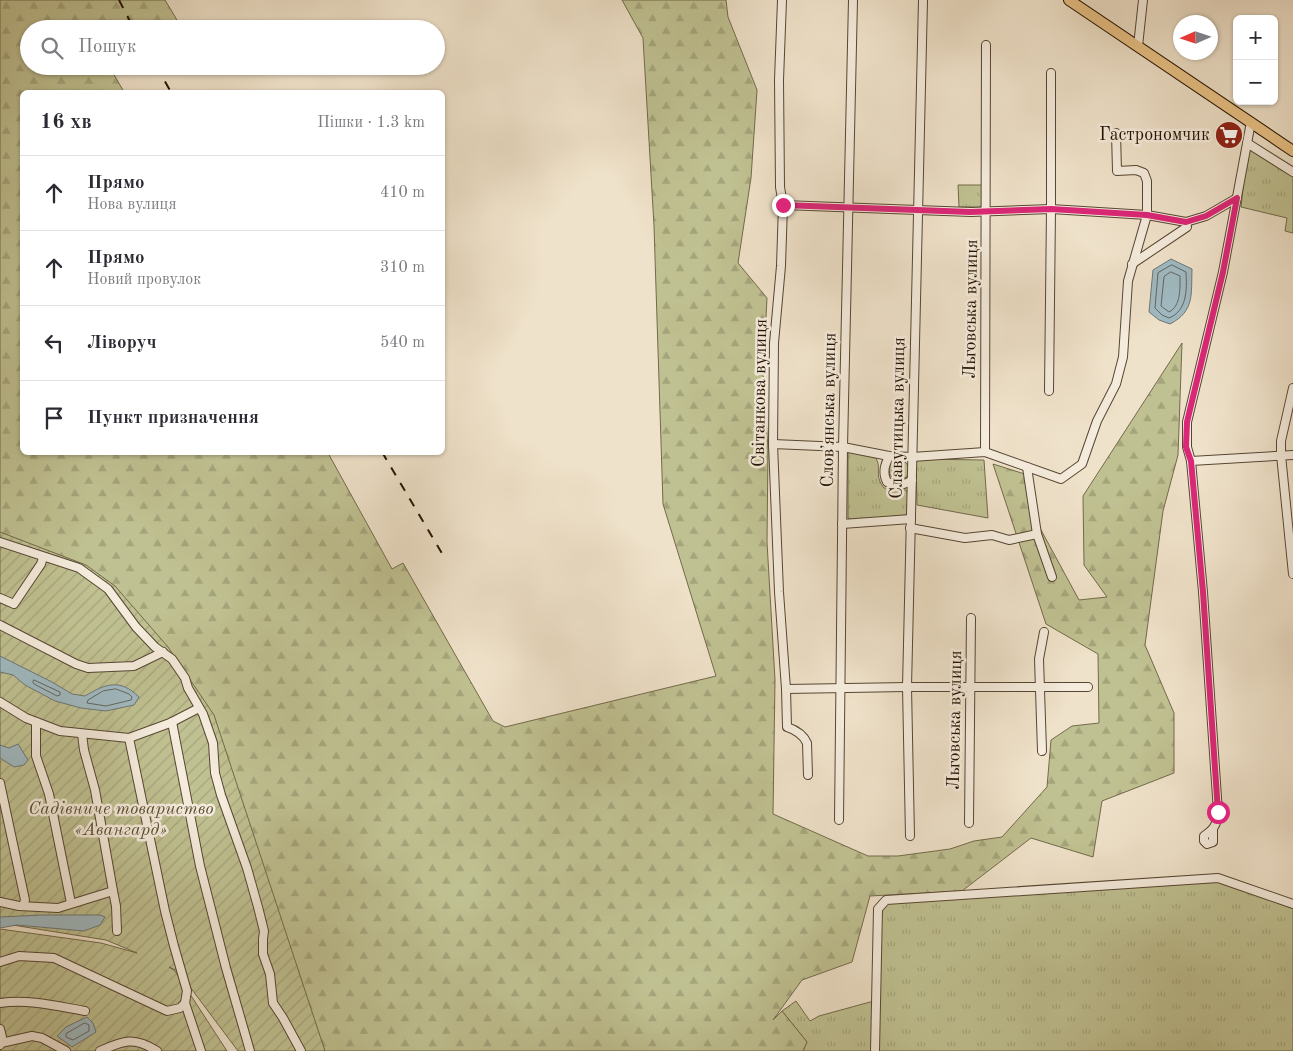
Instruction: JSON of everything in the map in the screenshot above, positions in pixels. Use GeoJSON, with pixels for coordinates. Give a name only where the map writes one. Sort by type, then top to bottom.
{"type":"FeatureCollection","features":[{"type":"Feature","properties":{"kind":"main road"},"geometry":{"type":"LineString","coordinates":[[1069,0],[1293,151]]}},
{"type":"Feature","properties":{"kind":"street","name":"Світанкова вулиця"},"geometry":{"type":"LineString","coordinates":[[782,0],[779,80],[780,187],[783,205],[781,266],[774,343],[772,444],[786,689],[786,727],[797,731],[806,739],[808,775]]}},
{"type":"Feature","properties":{"kind":"street","name":"Словʼянська вулиця"},"geometry":{"type":"LineString","coordinates":[[839,820],[842,524],[852,0]]}},
{"type":"Feature","properties":{"kind":"street","name":"Славутицька вулиця"},"geometry":{"type":"LineString","coordinates":[[910,836],[907,687],[923,0]]}},
{"type":"Feature","properties":{"kind":"street"},"geometry":{"type":"LineString","coordinates":[[1138,46],[1143,0]]}},
{"type":"Feature","properties":{"kind":"street","name":"Льговська вулиця"},"geometry":{"type":"LineString","coordinates":[[985,452],[986,45]]}},
{"type":"Feature","properties":{"kind":"street"},"geometry":{"type":"LineString","coordinates":[[1049,391],[1051,72]]}},
{"type":"Feature","properties":{"kind":"street"},"geometry":{"type":"LineString","coordinates":[[1214,829],[1218,812],[1203,592],[1191,461],[1186,447],[1187,422],[1223,272],[1250,122]]}},
{"type":"Feature","properties":{"kind":"street"},"geometry":{"type":"LineString","coordinates":[[772,444],[844,447],[889,456],[912,457],[985,452],[1061,479],[1082,464],[1097,421],[1116,384],[1123,357],[1128,281],[1147,215],[1147,181],[1144,172],[1136,170],[1117,171],[1116,133]]}},
{"type":"Feature","properties":{"kind":"street"},"geometry":{"type":"LineString","coordinates":[[1247,143],[1293,172]]}},
{"type":"Feature","properties":{"kind":"street"},"geometry":{"type":"LineString","coordinates":[[783,205],[918,210],[987,211],[1051,209],[1147,215],[1186,222],[1206,216],[1237,198]]}},
{"type":"Feature","properties":{"kind":"street"},"geometry":{"type":"LineString","coordinates":[[1132,264],[1187,226],[1186,222]]}},
{"type":"Feature","properties":{"kind":"street"},"geometry":{"type":"LineString","coordinates":[[1293,388],[1281,441],[1293,574]]}},
{"type":"Feature","properties":{"kind":"street"},"geometry":{"type":"LineString","coordinates":[[1191,461],[1293,455]]}},
{"type":"Feature","properties":{"kind":"street"},"geometry":{"type":"LineString","coordinates":[[889,456],[884,468],[884,476],[887,482],[894,485],[905,485],[912,480]]}},
{"type":"Feature","properties":{"kind":"street"},"geometry":{"type":"LineString","coordinates":[[1027,467],[1037,534],[1052,577]]}},
{"type":"Feature","properties":{"kind":"street"},"geometry":{"type":"LineString","coordinates":[[842,524],[911,519]]}},
{"type":"Feature","properties":{"kind":"street"},"geometry":{"type":"LineString","coordinates":[[910,528],[965,538],[992,535],[1009,540],[1037,534]]}},
{"type":"Feature","properties":{"kind":"street"},"geometry":{"type":"LineString","coordinates":[[0,542],[79,568],[108,589],[136,626],[156,647],[172,659],[185,678],[213,743],[215,773],[247,868],[262,923],[264,931],[263,954],[270,974],[273,1003],[301,1051]]}},
{"type":"Feature","properties":{"kind":"street"},"geometry":{"type":"LineString","coordinates":[[0,598],[14,604],[32,579],[44,557]]}},
{"type":"Feature","properties":{"kind":"street","name":"Льговська вулиця"},"geometry":{"type":"LineString","coordinates":[[969,823],[971,618]]}},
{"type":"Feature","properties":{"kind":"street"},"geometry":{"type":"LineString","coordinates":[[0,624],[76,664],[88,668],[134,666],[163,652]]}},
{"type":"Feature","properties":{"kind":"street"},"geometry":{"type":"LineString","coordinates":[[1042,751],[1040,659],[1044,632]]}},
{"type":"Feature","properties":{"kind":"street"},"geometry":{"type":"LineString","coordinates":[[786,689],[1088,687]]}},
{"type":"Feature","properties":{"kind":"street"},"geometry":{"type":"LineString","coordinates":[[0,702],[26,718],[60,731],[129,738],[172,722],[199,708]]}},
{"type":"Feature","properties":{"kind":"street"},"geometry":{"type":"LineString","coordinates":[[36,722],[36,756],[49,794],[72,903]]}},
{"type":"Feature","properties":{"kind":"street"},"geometry":{"type":"LineString","coordinates":[[172,722],[200,866],[226,968],[250,1051]]}},
{"type":"Feature","properties":{"kind":"street"},"geometry":{"type":"LineString","coordinates":[[82,734],[84,750],[95,790],[116,906],[117,931]]}},
{"type":"Feature","properties":{"kind":"street"},"geometry":{"type":"LineString","coordinates":[[0,962],[19,956],[54,958],[167,1011],[180,1008],[185,1003],[188,991],[165,911],[129,738]]}},
{"type":"Feature","properties":{"kind":"street"},"geometry":{"type":"LineString","coordinates":[[0,783],[25,900],[23,906]]}},
{"type":"Feature","properties":{"kind":"street"},"geometry":{"type":"LineString","coordinates":[[875,1051],[878,908],[886,900],[1218,878],[1293,904]]}},
{"type":"Feature","properties":{"kind":"street"},"geometry":{"type":"LineString","coordinates":[[0,902],[23,906],[58,908],[113,891]]}},
{"type":"Feature","properties":{"kind":"street"},"geometry":{"type":"LineString","coordinates":[[0,1003],[35,1001],[85,1011]]}},
{"type":"Feature","properties":{"kind":"street"},"geometry":{"type":"LineString","coordinates":[[185,1003],[201,1051]]}},
{"type":"Feature","properties":{"kind":"street"},"geometry":{"type":"LineString","coordinates":[[0,1029],[1,1044],[32,1036],[42,1038],[66,1051]]}},
{"type":"Feature","properties":{"kind":"street"},"geometry":{"type":"LineString","coordinates":[[100,1051],[128,1041],[134,1041],[157,1051]]}},
{"type":"Feature","properties":{"kind":"green space"},"geometry":{"type":"Polygon","coordinates":[[[0,0],[165,0],[177,20],[20,20],[20,75],[114,75],[123,90],[20,90],[20,455],[329,455],[392,569],[403,563],[493,721],[505,727],[716,676],[663,504],[654,226],[643,38],[622,0],[726,0],[728,17],[757,90],[751,178],[738,263],[767,298],[763,373],[768,449],[767,542],[775,680],[773,814],[868,856],[898,856],[950,849],[974,841],[1002,837],[1047,787],[1051,740],[1072,726],[1099,723],[1098,654],[1046,624],[993,464],[1028,475],[1034,517],[1079,600],[1107,597],[1084,565],[1083,496],[1182,343],[1178,455],[1163,511],[1145,645],[1174,713],[1174,773],[1102,801],[1093,857],[1031,838],[962,891],[870,896],[852,962],[802,980],[773,1020],[782,1011],[807,1042],[803,1051],[304,1051],[0,540],[0,0]]]}},
{"type":"Feature","properties":{"kind":"green space"},"geometry":{"type":"Polygon","coordinates":[[[1249,147],[1293,175],[1293,233],[1285,231],[1287,218],[1241,207],[1249,147]]]}},
{"type":"Feature","properties":{"kind":"green space"},"geometry":{"type":"Polygon","coordinates":[[[958,185],[985,185],[984,204],[979,207],[959,207],[958,185]]]}},
{"type":"Feature","properties":{"kind":"green space"},"geometry":{"type":"Polygon","coordinates":[[[853,451],[875,457],[878,465],[879,479],[884,488],[906,490],[908,495],[907,515],[853,520],[848,518],[848,453],[853,451]]]}},
{"type":"Feature","properties":{"kind":"green space"},"geometry":{"type":"Polygon","coordinates":[[[916,459],[984,460],[988,518],[917,505],[916,459]]]}},
{"type":"Feature","properties":{"kind":"green space"},"geometry":{"type":"Polygon","coordinates":[[[895,460],[903,460],[909,466],[909,474],[903,480],[895,480],[889,474],[889,466],[895,460]]]}},
{"type":"Feature","properties":{"kind":"green space","name":"Садівниче товариство «Авангард»"},"geometry":{"type":"Polygon","coordinates":[[[0,532],[86,565],[115,586],[168,647],[214,715],[325,1051],[238,1051],[178,971],[169,967],[175,971],[227,1051],[0,1051],[0,929],[101,943],[137,953],[106,940],[0,923],[0,532]]]}},
{"type":"Feature","properties":{"kind":"green space"},"geometry":{"type":"Polygon","coordinates":[[[1217,880],[1293,907],[1293,1051],[876,1051],[879,910],[886,903],[1217,880]]]}},
{"type":"Feature","properties":{"kind":"green space"},"geometry":{"type":"Polygon","coordinates":[[[796,1001],[810,1021],[819,1016],[875,1002],[874,1051],[803,1051],[807,1042],[782,1011],[796,1001]]]}},
{"type":"Feature","properties":{"kind":"water"},"geometry":{"type":"Polygon","coordinates":[[[1171,259],[1192,269],[1191,294],[1188,307],[1178,319],[1170,324],[1159,320],[1149,312],[1153,270],[1171,259]]]}},
{"type":"Feature","properties":{"kind":"water"},"geometry":{"type":"Polygon","coordinates":[[[0,656],[72,694],[85,696],[99,688],[119,685],[132,691],[139,697],[134,705],[106,711],[81,708],[55,701],[25,685],[13,675],[0,672],[0,656]]]}},
{"type":"Feature","properties":{"kind":"water"},"geometry":{"type":"Polygon","coordinates":[[[18,744],[28,760],[24,765],[14,767],[0,758],[0,745],[9,748],[18,744]]]}},
{"type":"Feature","properties":{"kind":"water"},"geometry":{"type":"Polygon","coordinates":[[[100,915],[105,917],[100,925],[84,931],[17,925],[0,928],[0,917],[100,915]]]}},
{"type":"Feature","properties":{"kind":"water"},"geometry":{"type":"Polygon","coordinates":[[[87,1017],[93,1023],[96,1032],[72,1047],[57,1036],[66,1027],[87,1017]]]}},
{"type":"Feature","properties":{"kind":"railway"},"geometry":{"type":"LineString","coordinates":[[119,0],[129,20]]}},
{"type":"Feature","properties":{"kind":"railway"},"geometry":{"type":"LineString","coordinates":[[161,75],[170,90]]}},
{"type":"Feature","properties":{"kind":"railway"},"geometry":{"type":"LineString","coordinates":[[384,455],[443,555]]}},
{"type":"Feature","properties":{"kind":"place","name":"Гастрономчик"},"geometry":{"type":"Point","coordinates":[1229,135]}},
{"type":"Feature","properties":{"kind":"route"},"geometry":{"type":"LineString","coordinates":[[783,205],[970,212],[1051,209],[1147,215],[1186,222],[1206,216],[1237,198],[1223,272],[1187,422],[1186,447],[1191,461],[1203,592],[1218,812]]}}]}
